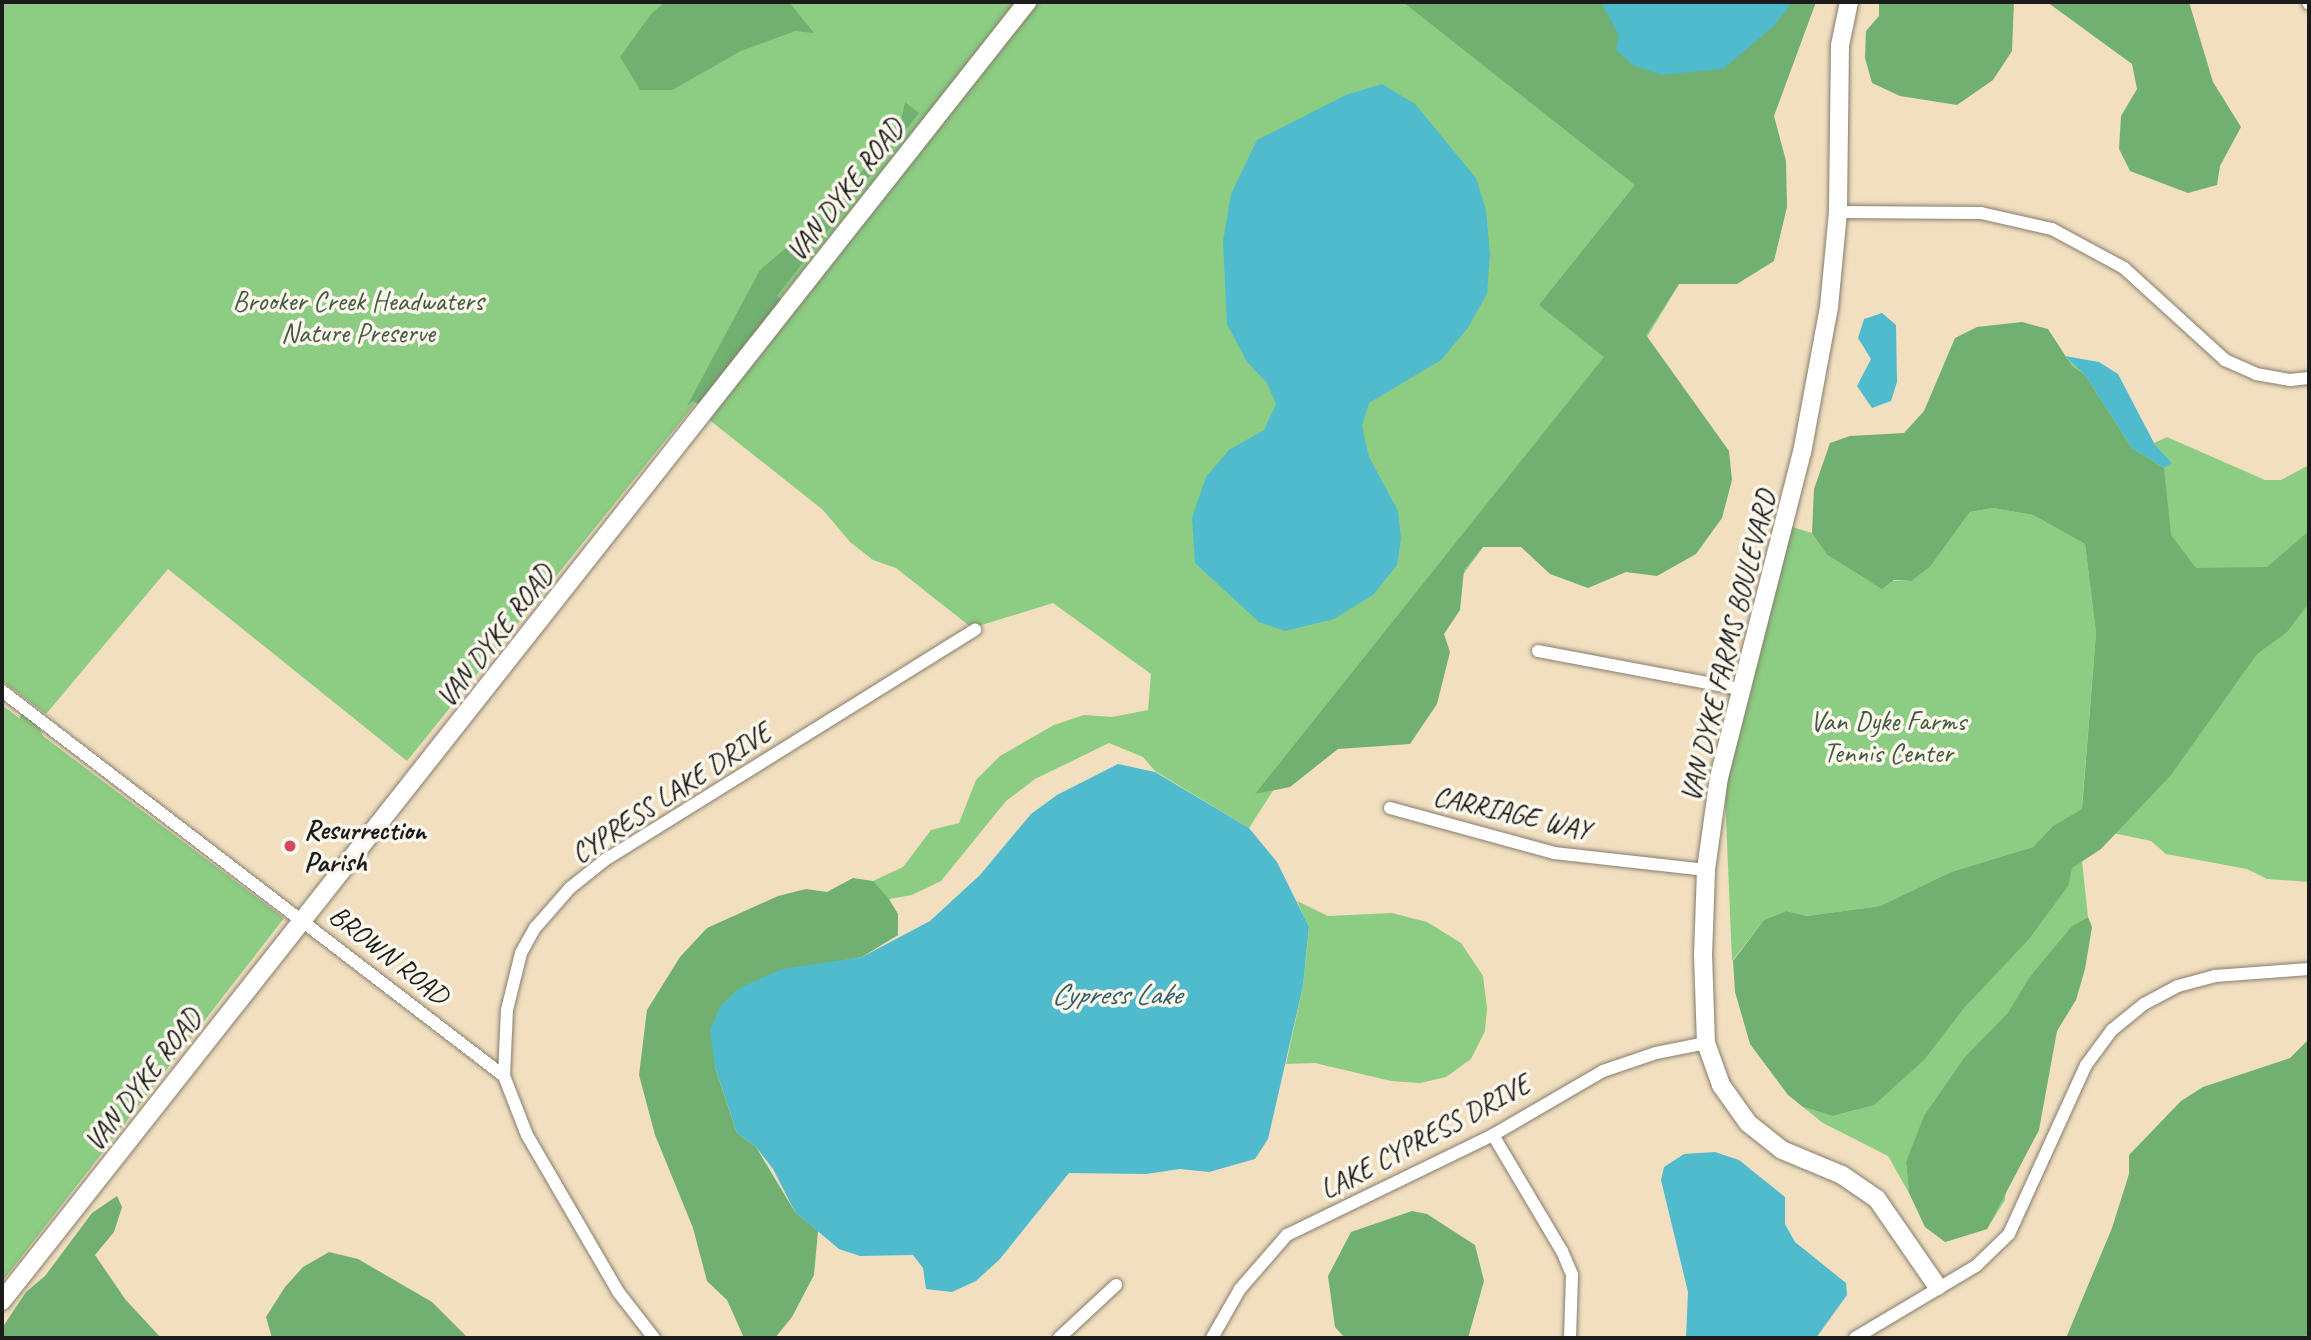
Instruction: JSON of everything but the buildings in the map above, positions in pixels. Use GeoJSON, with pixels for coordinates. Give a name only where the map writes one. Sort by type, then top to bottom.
{"type":"FeatureCollection","features":[{"type":"Feature","properties":{"kind":"main road","name":"VAN DYKE ROAD"},"geometry":{"type":"LineString","coordinates":[[2,1301],[1027,2]]}},
{"type":"Feature","properties":{"kind":"main road","name":"VAN DYKE FARMS BOULEVARD"},"geometry":{"type":"LineString","coordinates":[[1849,2],[1840,45],[1838,212],[1829,307],[1802,452],[1718,777],[1706,870],[1703,954],[1706,1043],[1721,1085],[1748,1123],[1782,1150],[1842,1175],[1877,1199],[1937,1286]]}},
{"type":"Feature","properties":{"kind":"street"},"geometry":{"type":"LineString","coordinates":[[1838,212],[1981,214],[2052,229],[2124,268],[2225,360],[2256,374],[2290,380],[2309,377]]}},
{"type":"Feature","properties":{"kind":"street","name":"CYPRESS LAKE DRIVE"},"geometry":{"type":"LineString","coordinates":[[504,1076],[507,1010],[521,953],[535,928],[570,888],[605,860],[975,630]]}},
{"type":"Feature","properties":{"kind":"street"},"geometry":{"type":"LineString","coordinates":[[1538,651],[1739,689]]}},
{"type":"Feature","properties":{"kind":"street","name":"BROWN ROAD"},"geometry":{"type":"LineString","coordinates":[[2,691],[504,1076]]}},
{"type":"Feature","properties":{"kind":"street","name":"CARRIAGE WAY"},"geometry":{"type":"LineString","coordinates":[[1390,808],[1554,853],[1706,870]]}},
{"type":"Feature","properties":{"kind":"street"},"geometry":{"type":"LineString","coordinates":[[1855,1338],[1937,1286],[1976,1266],[2009,1234],[2086,1065],[2112,1030],[2144,1004],[2178,986],[2215,976],[2309,969]]}},
{"type":"Feature","properties":{"kind":"street","name":"LAKE CYPRESS DRIVE"},"geometry":{"type":"LineString","coordinates":[[1212,1338],[1240,1289],[1287,1235],[1493,1135],[1603,1071],[1656,1053],[1706,1043]]}},
{"type":"Feature","properties":{"kind":"street"},"geometry":{"type":"LineString","coordinates":[[504,1076],[527,1135],[619,1293],[654,1338]]}},
{"type":"Feature","properties":{"kind":"street"},"geometry":{"type":"LineString","coordinates":[[1493,1135],[1562,1251],[1572,1275],[1570,1338]]}},
{"type":"Feature","properties":{"kind":"street"},"geometry":{"type":"LineString","coordinates":[[1059,1338],[1116,1285]]}},
{"type":"Feature","properties":{"kind":"green space","name":"Brooker Creek Headwaters Nature Preserve"},"geometry":{"type":"Polygon","coordinates":[[[2,2],[1019,2],[407,761],[168,569],[46,714],[2,681],[2,2]]]}},
{"type":"Feature","properties":{"kind":"green space"},"geometry":{"type":"Polygon","coordinates":[[[665,2],[789,2],[814,33],[795,31],[741,51],[672,90],[640,90],[620,57],[651,14],[665,2]]]}},
{"type":"Feature","properties":{"kind":"green space"},"geometry":{"type":"Polygon","coordinates":[[[1036,2],[1807,2],[1679,284],[1521,547],[1483,547],[1350,731],[1285,772],[1249,828],[1155,771],[1143,757],[1109,743],[1035,779],[1006,801],[941,881],[912,895],[889,899],[857,883],[873,881],[903,867],[931,830],[959,823],[976,780],[1000,756],[1054,725],[1084,715],[1112,717],[1148,710],[1151,674],[1053,603],[972,628],[896,568],[873,560],[850,542],[823,510],[707,418],[1036,2]]]}},
{"type":"Feature","properties":{"kind":"green space"},"geometry":{"type":"Polygon","coordinates":[[[1403,2],[1816,2],[1774,116],[1786,161],[1787,207],[1774,261],[1737,284],[1679,284],[1646,335],[1729,451],[1732,480],[1722,518],[1696,554],[1657,576],[1626,572],[1588,588],[1550,574],[1521,547],[1483,547],[1464,570],[1460,610],[1444,634],[1450,652],[1437,704],[1410,744],[1338,749],[1290,787],[1255,794],[1604,357],[1539,305],[1635,185],[1403,2]]]}},
{"type":"Feature","properties":{"kind":"green space"},"geometry":{"type":"Polygon","coordinates":[[[1879,2],[2014,2],[2012,51],[1993,80],[1957,105],[1900,96],[1872,83],[1865,58],[1866,31],[1879,16],[1879,2]]]}},
{"type":"Feature","properties":{"kind":"green space"},"geometry":{"type":"Polygon","coordinates":[[[2047,2],[2189,2],[2213,82],[2241,127],[2220,166],[2217,185],[2188,193],[2130,171],[2119,149],[2121,116],[2137,89],[2132,64],[2047,2]]]}},
{"type":"Feature","properties":{"kind":"green space"},"geometry":{"type":"Polygon","coordinates":[[[905,102],[919,113],[777,296],[783,301],[701,405],[693,401],[687,406],[760,270],[838,204],[902,117],[905,102]]]}},
{"type":"Feature","properties":{"kind":"green space"},"geometry":{"type":"Polygon","coordinates":[[[2022,322],[2048,329],[2072,366],[2085,375],[2132,448],[2164,468],[2171,535],[2196,568],[2267,567],[2309,531],[2309,603],[2287,632],[2257,654],[2171,775],[2101,849],[2072,868],[2068,886],[2029,939],[1964,1008],[1924,1060],[1874,1105],[1833,1116],[1803,1107],[1788,1095],[1750,1044],[1735,992],[1733,961],[1764,920],[1786,911],[1807,916],[1880,906],[1951,872],[2033,847],[2053,826],[2082,809],[2096,633],[2085,544],[2033,515],[1993,508],[1970,512],[1930,567],[1912,581],[1894,580],[1882,589],[1827,555],[1812,533],[1814,489],[1830,443],[1850,436],[1904,433],[1924,411],[1955,338],[1977,327],[2022,322]]]}},
{"type":"Feature","properties":{"kind":"green space","name":"Van Dyke Farms Tennis Center"},"geometry":{"type":"Polygon","coordinates":[[[2065,356],[2085,375],[2132,448],[2164,468],[2171,462],[2154,443],[2167,437],[2265,480],[2281,480],[2309,465],[2309,882],[2267,879],[2247,869],[2166,854],[2151,841],[2113,833],[2103,837],[2074,866],[2082,861],[2088,917],[2072,926],[2007,1176],[2005,1200],[1987,1229],[1945,1242],[1926,1217],[1914,1144],[1906,1162],[1909,1193],[1888,1156],[1823,1123],[1803,1107],[1833,1116],[1856,1110],[1997,877],[2081,810],[2053,826],[2033,847],[1951,872],[1880,906],[1807,916],[1786,911],[1764,920],[1732,961],[1724,771],[1789,526],[1812,533],[1827,555],[1869,581],[1912,581],[1930,567],[1970,512],[1993,508],[2033,515],[2085,544],[2096,633],[2082,806],[2104,667],[2089,529],[1879,452],[2065,356]]]}},
{"type":"Feature","properties":{"kind":"green space"},"geometry":{"type":"Polygon","coordinates":[[[2,705],[19,718],[22,713],[39,726],[43,736],[284,918],[2,1282],[2,705]]]}},
{"type":"Feature","properties":{"kind":"green space"},"geometry":{"type":"Polygon","coordinates":[[[853,878],[873,881],[889,899],[898,914],[898,935],[862,957],[825,964],[715,1067],[737,1133],[756,1147],[795,1212],[818,1231],[814,1275],[792,1317],[775,1338],[744,1338],[727,1300],[707,1281],[693,1228],[655,1135],[639,1075],[647,1010],[680,957],[707,928],[778,896],[806,889],[827,892],[853,878]]]}},
{"type":"Feature","properties":{"kind":"green space"},"geometry":{"type":"Polygon","coordinates":[[[1297,901],[1328,916],[1392,913],[1427,922],[1461,943],[1483,976],[1487,1008],[1485,1031],[1471,1059],[1446,1077],[1420,1083],[1391,1081],[1315,1063],[1286,1064],[1303,986],[1309,928],[1297,901]]]}},
{"type":"Feature","properties":{"kind":"green space"},"geometry":{"type":"Polygon","coordinates":[[[2088,917],[2092,927],[2085,969],[2076,1000],[2057,1031],[2039,1130],[1987,1229],[1945,1242],[1925,1227],[1909,1193],[1906,1162],[1924,1116],[1964,1058],[2008,1013],[2029,978],[2072,926],[2088,917]]]}},
{"type":"Feature","properties":{"kind":"green space"},"geometry":{"type":"Polygon","coordinates":[[[2309,1039],[2309,1332],[2305,1338],[2066,1338],[2112,1228],[2129,1174],[2129,1155],[2181,1101],[2203,1087],[2290,1058],[2309,1039]]]}},
{"type":"Feature","properties":{"kind":"green space"},"geometry":{"type":"Polygon","coordinates":[[[117,1196],[122,1207],[114,1232],[95,1255],[125,1299],[161,1338],[2,1338],[2,1328],[26,1292],[45,1276],[92,1213],[117,1196]]]}},
{"type":"Feature","properties":{"kind":"green space"},"geometry":{"type":"Polygon","coordinates":[[[1412,1211],[1427,1214],[1475,1245],[1484,1281],[1468,1338],[1345,1338],[1335,1327],[1328,1276],[1351,1232],[1412,1211]]]}},
{"type":"Feature","properties":{"kind":"green space"},"geometry":{"type":"Polygon","coordinates":[[[329,1252],[358,1259],[432,1302],[468,1338],[272,1338],[266,1317],[285,1287],[303,1267],[329,1252]]]}},
{"type":"Feature","properties":{"kind":"water"},"geometry":{"type":"Polygon","coordinates":[[[1601,2],[1792,2],[1775,25],[1723,69],[1661,75],[1633,65],[1616,50],[1619,36],[1601,2]]]}},
{"type":"Feature","properties":{"kind":"water"},"geometry":{"type":"Polygon","coordinates":[[[1382,84],[1415,104],[1476,178],[1486,210],[1490,254],[1487,294],[1467,329],[1441,360],[1369,403],[1362,426],[1369,457],[1398,511],[1401,539],[1397,565],[1373,595],[1334,619],[1285,631],[1259,622],[1195,563],[1192,518],[1206,477],[1229,450],[1264,430],[1276,404],[1267,383],[1247,362],[1227,324],[1223,242],[1231,194],[1257,140],[1346,95],[1382,84]]]}},
{"type":"Feature","properties":{"kind":"water"},"geometry":{"type":"Polygon","coordinates":[[[1882,313],[1896,325],[1897,382],[1891,401],[1872,408],[1857,386],[1871,359],[1858,338],[1864,319],[1882,313]]]}},
{"type":"Feature","properties":{"kind":"water"},"geometry":{"type":"Polygon","coordinates":[[[2065,356],[2099,362],[2118,374],[2154,443],[2172,463],[2164,468],[2132,448],[2085,375],[2065,356]]]}},
{"type":"Feature","properties":{"kind":"water","name":"Cypress Lake"},"geometry":{"type":"Polygon","coordinates":[[[1118,764],[1155,772],[1249,828],[1277,862],[1309,927],[1303,986],[1268,1139],[1255,1159],[1209,1172],[1180,1169],[1146,1174],[1069,1173],[1000,1259],[976,1281],[952,1292],[926,1289],[923,1268],[913,1255],[860,1256],[839,1249],[795,1212],[773,1169],[756,1147],[737,1133],[715,1067],[710,1030],[721,1005],[741,987],[782,969],[862,957],[930,921],[980,875],[1031,814],[1057,795],[1118,764]]]}},
{"type":"Feature","properties":{"kind":"water"},"geometry":{"type":"Polygon","coordinates":[[[1715,1152],[1739,1160],[1785,1197],[1785,1224],[1795,1242],[1846,1283],[1847,1295],[1816,1338],[1686,1338],[1688,1292],[1661,1180],[1664,1167],[1684,1154],[1715,1152]]]}},
{"type":"Feature","properties":{"kind":"place","name":"Resurrection Parish"},"geometry":{"type":"Point","coordinates":[290,846]}}]}
